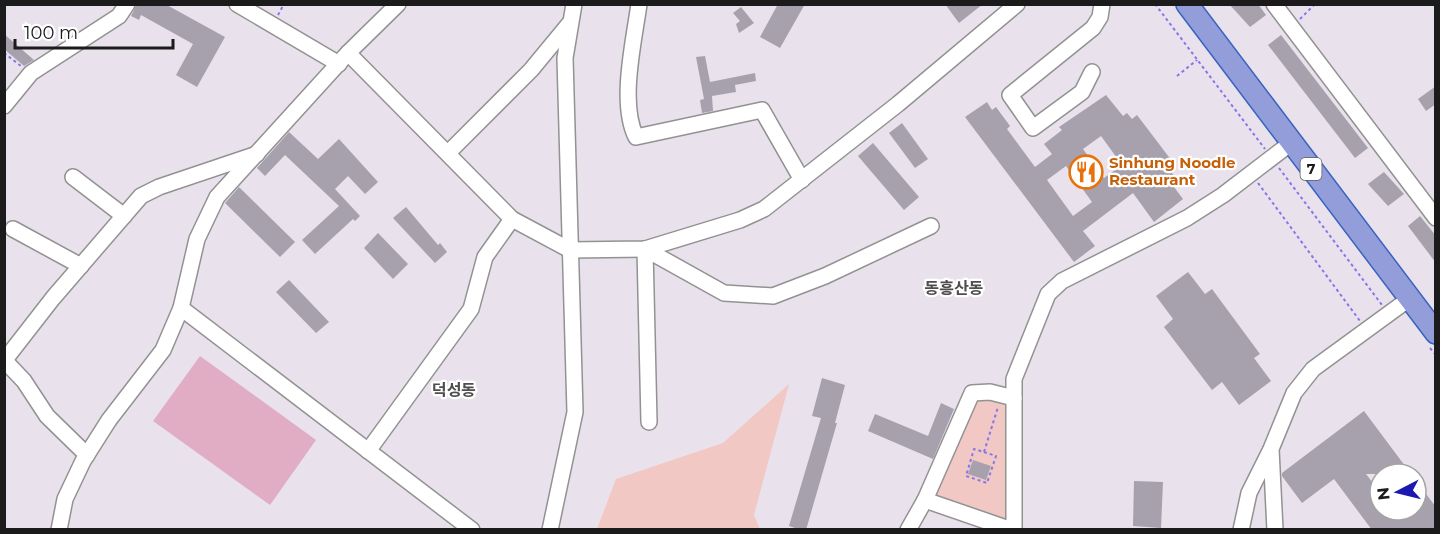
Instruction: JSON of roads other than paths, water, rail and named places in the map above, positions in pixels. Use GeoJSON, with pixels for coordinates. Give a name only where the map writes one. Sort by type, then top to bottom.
{"type":"FeatureCollection","features":[{"type":"Feature","properties":{"kind":"highway","name":"7"},"geometry":{"type":"LineString","coordinates":[[1187,4],[1436,333]]}},
{"type":"Feature","properties":{"kind":"street"},"geometry":{"type":"LineString","coordinates":[[4,106],[31,73],[119,16],[127,4]]}},
{"type":"Feature","properties":{"kind":"street"},"geometry":{"type":"LineString","coordinates":[[237,4],[344,58],[449,152],[512,219],[570,250],[645,249],[747,218],[764,209],[1017,4]]}},
{"type":"Feature","properties":{"kind":"street"},"geometry":{"type":"LineString","coordinates":[[59,530],[65,499],[87,455],[109,420],[163,350],[181,308],[197,238],[217,197],[260,153],[344,58],[398,4]]}},
{"type":"Feature","properties":{"kind":"street"},"geometry":{"type":"LineString","coordinates":[[550,530],[575,412],[565,58],[574,4]]}},
{"type":"Feature","properties":{"kind":"street"},"geometry":{"type":"LineString","coordinates":[[639,4],[628,85],[631,128],[636,136],[762,110],[802,180]]}},
{"type":"Feature","properties":{"kind":"street"},"geometry":{"type":"LineString","coordinates":[[1092,72],[1082,92],[1034,128],[1010,95],[1093,28],[1100,17],[1102,4]]}},
{"type":"Feature","properties":{"kind":"street"},"geometry":{"type":"LineString","coordinates":[[1274,4],[1436,218]]}},
{"type":"Feature","properties":{"kind":"street"},"geometry":{"type":"LineString","coordinates":[[449,152],[531,70],[569,24]]}},
{"type":"Feature","properties":{"kind":"street"},"geometry":{"type":"LineString","coordinates":[[925,500],[1013,530],[1008,397],[1048,294],[1062,281],[1187,218],[1291,143]]}},
{"type":"Feature","properties":{"kind":"street"},"geometry":{"type":"LineString","coordinates":[[87,455],[47,416],[24,381],[5,361],[81,266],[148,191],[260,153]]}},
{"type":"Feature","properties":{"kind":"street"},"geometry":{"type":"LineString","coordinates":[[73,177],[124,216]]}},
{"type":"Feature","properties":{"kind":"street"},"geometry":{"type":"LineString","coordinates":[[368,451],[471,309],[485,257],[512,219]]}},
{"type":"Feature","properties":{"kind":"street"},"geometry":{"type":"LineString","coordinates":[[645,249],[724,293],[773,296],[825,276],[931,226]]}},
{"type":"Feature","properties":{"kind":"street"},"geometry":{"type":"LineString","coordinates":[[13,229],[81,266]]}},
{"type":"Feature","properties":{"kind":"street"},"geometry":{"type":"LineString","coordinates":[[645,249],[649,422]]}},
{"type":"Feature","properties":{"kind":"street"},"geometry":{"type":"LineString","coordinates":[[1241,530],[1249,493],[1271,448],[1285,410],[1302,381],[1313,369],[1409,299]]}},
{"type":"Feature","properties":{"kind":"street"},"geometry":{"type":"LineString","coordinates":[[181,308],[472,530]]}},
{"type":"Feature","properties":{"kind":"street"},"geometry":{"type":"LineString","coordinates":[[908,530],[925,500],[972,393],[990,392],[1008,397]]}},
{"type":"Feature","properties":{"kind":"street"},"geometry":{"type":"LineString","coordinates":[[1271,448],[1275,530]]}},
{"type":"Feature","properties":{"kind":"place","name":"Sinhung Noodle Restaurant"},"geometry":{"type":"Point","coordinates":[1086,172]}},
{"type":"Feature","properties":{"kind":"district","name":"동흥산동"},"geometry":{"type":"Point","coordinates":[954,288]}},
{"type":"Feature","properties":{"kind":"district","name":"덕성동"},"geometry":{"type":"Point","coordinates":[454,390]}}]}
